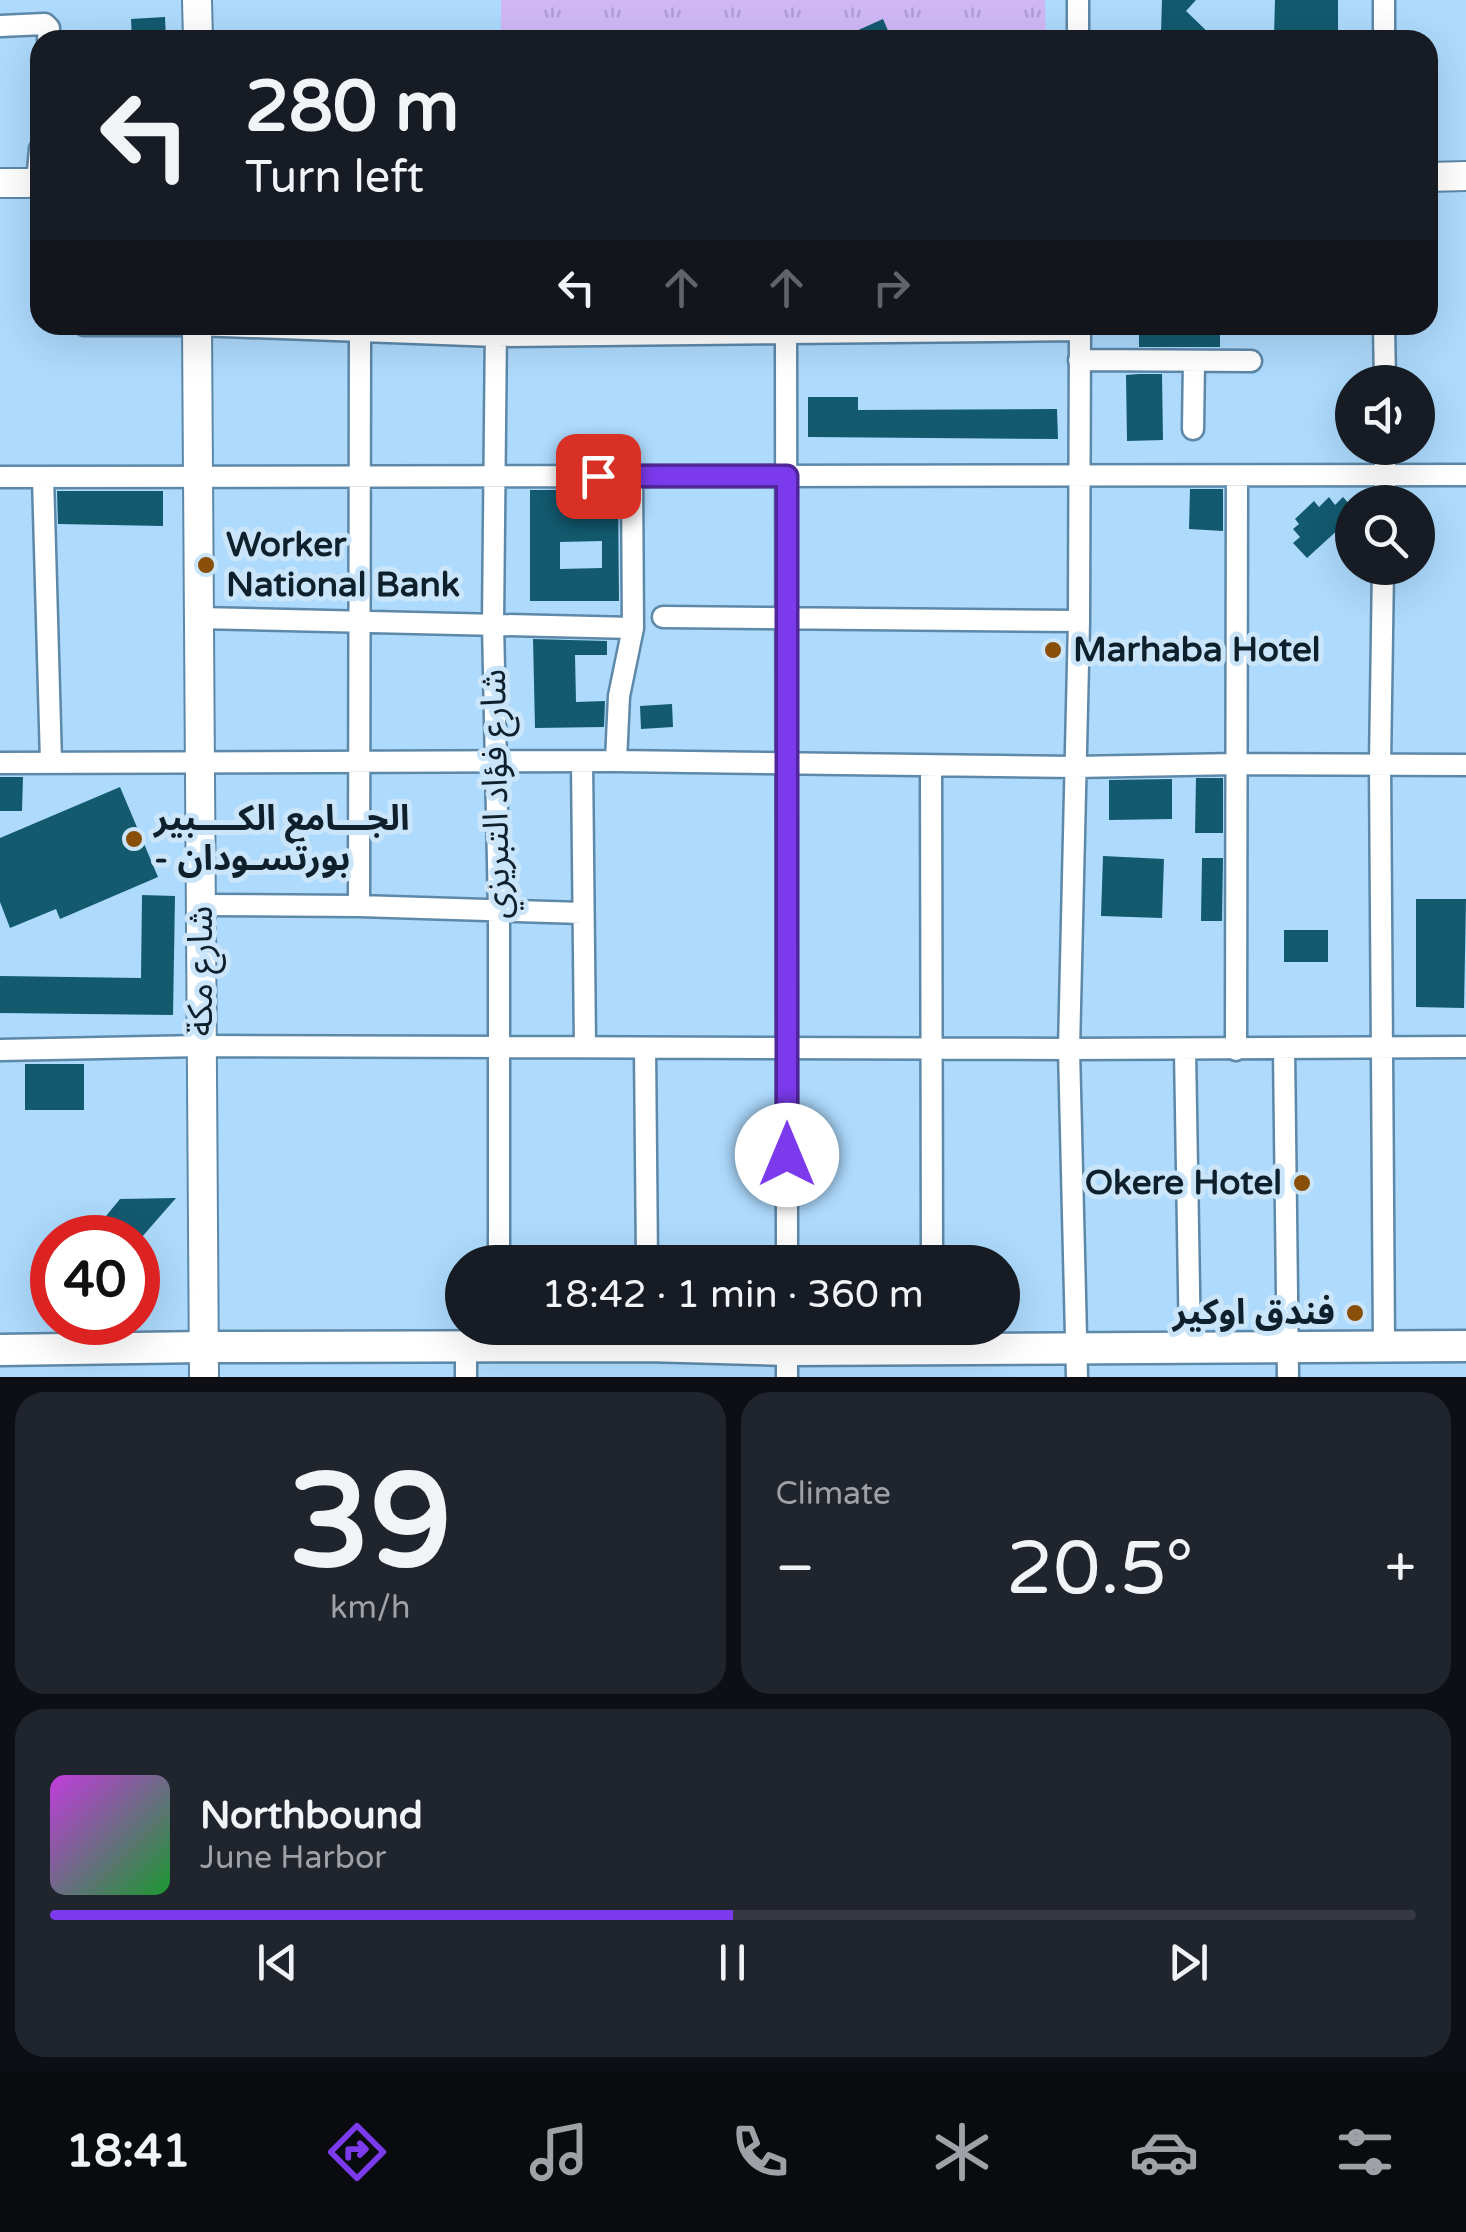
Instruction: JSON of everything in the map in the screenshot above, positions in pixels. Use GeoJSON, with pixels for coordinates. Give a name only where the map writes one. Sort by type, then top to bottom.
{"type":"FeatureCollection","features":[{"type":"Feature","properties":{"kind":"highway"},"geometry":{"type":"LineString","coordinates":[[0,1350],[204,1362],[466,1362],[490,1345]]}},
{"type":"Feature","properties":{"kind":"highway"},"geometry":{"type":"LineString","coordinates":[[732,1345],[787,1351],[854,1345]]}},
{"type":"Feature","properties":{"kind":"highway"},"geometry":{"type":"LineString","coordinates":[[973,1345],[1078,1363],[1190,1348],[1288,1362],[1384,1345],[1466,1346]]}},
{"type":"Feature","properties":{"kind":"main road"},"geometry":{"type":"LineString","coordinates":[[197,0],[198,30]]}},
{"type":"Feature","properties":{"kind":"main road"},"geometry":{"type":"LineString","coordinates":[[1438,177],[1466,176]]}},
{"type":"Feature","properties":{"kind":"main road"},"geometry":{"type":"LineString","coordinates":[[0,184],[30,183]]}},
{"type":"Feature","properties":{"kind":"main road","name":"شارع مكة"},"geometry":{"type":"LineString","coordinates":[[197,335],[204,1362]]}},
{"type":"Feature","properties":{"kind":"street"},"geometry":{"type":"LineString","coordinates":[[1078,0],[1078,30]]}},
{"type":"Feature","properties":{"kind":"street"},"geometry":{"type":"LineString","coordinates":[[1384,0],[1384,30]]}},
{"type":"Feature","properties":{"kind":"street"},"geometry":{"type":"LineString","coordinates":[[0,26],[45,24],[49,30]]}},
{"type":"Feature","properties":{"kind":"street"},"geometry":{"type":"LineString","coordinates":[[358,906],[360,335]]}},
{"type":"Feature","properties":{"kind":"street","name":"شارع فؤاد التبريزي"},"geometry":{"type":"LineString","coordinates":[[496,335],[493,623],[500,1245]]}},
{"type":"Feature","properties":{"kind":"street"},"geometry":{"type":"LineString","coordinates":[[786,335],[787,1245]]}},
{"type":"Feature","properties":{"kind":"street"},"geometry":{"type":"LineString","coordinates":[[1078,1363],[1068,1050],[1076,768],[1080,335]]}},
{"type":"Feature","properties":{"kind":"street"},"geometry":{"type":"LineString","coordinates":[[1384,335],[1385,365]]}},
{"type":"Feature","properties":{"kind":"street"},"geometry":{"type":"LineString","coordinates":[[1079,360],[1251,362]]}},
{"type":"Feature","properties":{"kind":"street"},"geometry":{"type":"LineString","coordinates":[[1193,429],[1194,361]]}},
{"type":"Feature","properties":{"kind":"street"},"geometry":{"type":"LineString","coordinates":[[1385,465],[1385,485]]}},
{"type":"Feature","properties":{"kind":"street"},"geometry":{"type":"LineString","coordinates":[[0,477],[1466,475]]}},
{"type":"Feature","properties":{"kind":"street"},"geometry":{"type":"LineString","coordinates":[[616,761],[618,696],[633,628],[632,476]]}},
{"type":"Feature","properties":{"kind":"street"},"geometry":{"type":"LineString","coordinates":[[1236,1050],[1237,476]]}},
{"type":"Feature","properties":{"kind":"street"},"geometry":{"type":"LineString","coordinates":[[44,477],[52,762]]}},
{"type":"Feature","properties":{"kind":"street"},"geometry":{"type":"LineString","coordinates":[[1384,585],[1380,764],[1384,1345]]}},
{"type":"Feature","properties":{"kind":"street"},"geometry":{"type":"LineString","coordinates":[[663,616],[1078,621]]}},
{"type":"Feature","properties":{"kind":"street"},"geometry":{"type":"LineString","coordinates":[[199,618],[633,628]]}},
{"type":"Feature","properties":{"kind":"street"},"geometry":{"type":"LineString","coordinates":[[0,763],[616,761],[1076,768],[1466,764]]}},
{"type":"Feature","properties":{"kind":"street"},"geometry":{"type":"LineString","coordinates":[[582,762],[584,1046]]}},
{"type":"Feature","properties":{"kind":"street"},"geometry":{"type":"LineString","coordinates":[[931,766],[932,1245]]}},
{"type":"Feature","properties":{"kind":"street"},"geometry":{"type":"LineString","coordinates":[[201,905],[582,914]]}},
{"type":"Feature","properties":{"kind":"street"},"geometry":{"type":"LineString","coordinates":[[0,1050],[200,1046],[1068,1050],[1466,1047]]}},
{"type":"Feature","properties":{"kind":"street"},"geometry":{"type":"LineString","coordinates":[[645,1048],[647,1245]]}},
{"type":"Feature","properties":{"kind":"street"},"geometry":{"type":"LineString","coordinates":[[1284,1049],[1288,1362]]}},
{"type":"Feature","properties":{"kind":"street"},"geometry":{"type":"LineString","coordinates":[[1184,1050],[1190,1348]]}},
{"type":"Feature","properties":{"kind":"green space"},"geometry":{"type":"Polygon","coordinates":[[[501,0],[1045,0],[1046,30],[501,30],[501,0]]]}},
{"type":"Feature","properties":{"kind":"building"},"geometry":{"type":"Polygon","coordinates":[[[1162,0],[1196,0],[1186,11],[1206,30],[1161,30],[1162,0]]]}},
{"type":"Feature","properties":{"kind":"building"},"geometry":{"type":"Polygon","coordinates":[[[1275,0],[1338,0],[1338,30],[1274,30],[1275,0]]]}},
{"type":"Feature","properties":{"kind":"building"},"geometry":{"type":"Polygon","coordinates":[[[165,17],[166,30],[132,30],[131,19],[165,17]]]}},
{"type":"Feature","properties":{"kind":"building"},"geometry":{"type":"Polygon","coordinates":[[[883,19],[888,30],[858,30],[883,19]]]}},
{"type":"Feature","properties":{"kind":"building"},"geometry":{"type":"Polygon","coordinates":[[[1139,335],[1220,335],[1220,347],[1139,347],[1139,335]]]}},
{"type":"Feature","properties":{"kind":"building"},"geometry":{"type":"Polygon","coordinates":[[[1162,374],[1163,440],[1127,441],[1126,375],[1162,374]]]}},
{"type":"Feature","properties":{"kind":"building"},"geometry":{"type":"Polygon","coordinates":[[[808,397],[858,397],[858,410],[1057,409],[1058,439],[808,437],[808,397]]]}},
{"type":"Feature","properties":{"kind":"building"},"geometry":{"type":"Polygon","coordinates":[[[1190,489],[1223,489],[1223,531],[1189,529],[1190,489]]]}},
{"type":"Feature","properties":{"kind":"building"},"geometry":{"type":"Polygon","coordinates":[[[530,490],[618,490],[619,601],[530,601],[530,490]],[[602,541],[560,542],[560,569],[602,568],[602,541]]]}},
{"type":"Feature","properties":{"kind":"building"},"geometry":{"type":"Polygon","coordinates":[[[57,491],[163,491],[163,526],[58,524],[57,491]]]}},
{"type":"Feature","properties":{"kind":"building"},"geometry":{"type":"Polygon","coordinates":[[[1329,497],[1335,505],[1335,532],[1307,558],[1293,543],[1300,537],[1293,529],[1299,524],[1295,519],[1314,501],[1319,507],[1329,497]]]}},
{"type":"Feature","properties":{"kind":"building"},"geometry":{"type":"Polygon","coordinates":[[[533,639],[607,641],[607,655],[575,655],[576,702],[605,701],[604,727],[535,728],[533,639]]]}},
{"type":"Feature","properties":{"kind":"building"},"geometry":{"type":"Polygon","coordinates":[[[672,704],[673,727],[641,729],[640,706],[672,704]]]}},
{"type":"Feature","properties":{"kind":"building"},"geometry":{"type":"Polygon","coordinates":[[[0,777],[23,777],[22,811],[0,811],[0,777]]]}},
{"type":"Feature","properties":{"kind":"building"},"geometry":{"type":"Polygon","coordinates":[[[1196,778],[1223,778],[1223,833],[1195,833],[1196,778]]]}},
{"type":"Feature","properties":{"kind":"building"},"geometry":{"type":"Polygon","coordinates":[[[1172,779],[1172,819],[1109,820],[1109,780],[1172,779]]]}},
{"type":"Feature","properties":{"kind":"building"},"geometry":{"type":"Polygon","coordinates":[[[120,787],[158,877],[60,919],[56,909],[10,928],[0,902],[0,838],[120,787]]]}},
{"type":"Feature","properties":{"kind":"building"},"geometry":{"type":"Polygon","coordinates":[[[1103,856],[1164,859],[1162,918],[1101,916],[1103,856]]]}},
{"type":"Feature","properties":{"kind":"building"},"geometry":{"type":"Polygon","coordinates":[[[1202,858],[1223,858],[1222,921],[1201,921],[1202,858]]]}},
{"type":"Feature","properties":{"kind":"building"},"geometry":{"type":"Polygon","coordinates":[[[142,895],[175,896],[173,1015],[0,1013],[0,976],[141,978],[142,895]]]}},
{"type":"Feature","properties":{"kind":"building"},"geometry":{"type":"Polygon","coordinates":[[[1416,899],[1466,899],[1464,1008],[1416,1007],[1416,899]]]}},
{"type":"Feature","properties":{"kind":"building"},"geometry":{"type":"Polygon","coordinates":[[[1284,930],[1328,930],[1328,962],[1284,962],[1284,930]]]}},
{"type":"Feature","properties":{"kind":"building"},"geometry":{"type":"Polygon","coordinates":[[[25,1064],[84,1064],[84,1110],[25,1110],[25,1064]]]}},
{"type":"Feature","properties":{"kind":"building"},"geometry":{"type":"Polygon","coordinates":[[[176,1198],[160,1216],[107,1215],[120,1199],[176,1198]]]}},
{"type":"Feature","properties":{"kind":"place","name":"Worker National Bank"},"geometry":{"type":"Point","coordinates":[206,565]}},
{"type":"Feature","properties":{"kind":"place","name":"Marhaba Hotel"},"geometry":{"type":"Point","coordinates":[1053,650]}},
{"type":"Feature","properties":{"kind":"place","name":"الجـــامع الكــــبير - بورتسـودان"},"geometry":{"type":"Point","coordinates":[134,839]}},
{"type":"Feature","properties":{"kind":"place","name":"Okere Hotel"},"geometry":{"type":"Point","coordinates":[1302,1183]}},
{"type":"Feature","properties":{"kind":"place","name":"فندق اوكير"},"geometry":{"type":"Point","coordinates":[1355,1313]}},
{"type":"Feature","properties":{"kind":"route"},"geometry":{"type":"LineString","coordinates":[[598,476],[787,476],[787,1155]]}}]}
